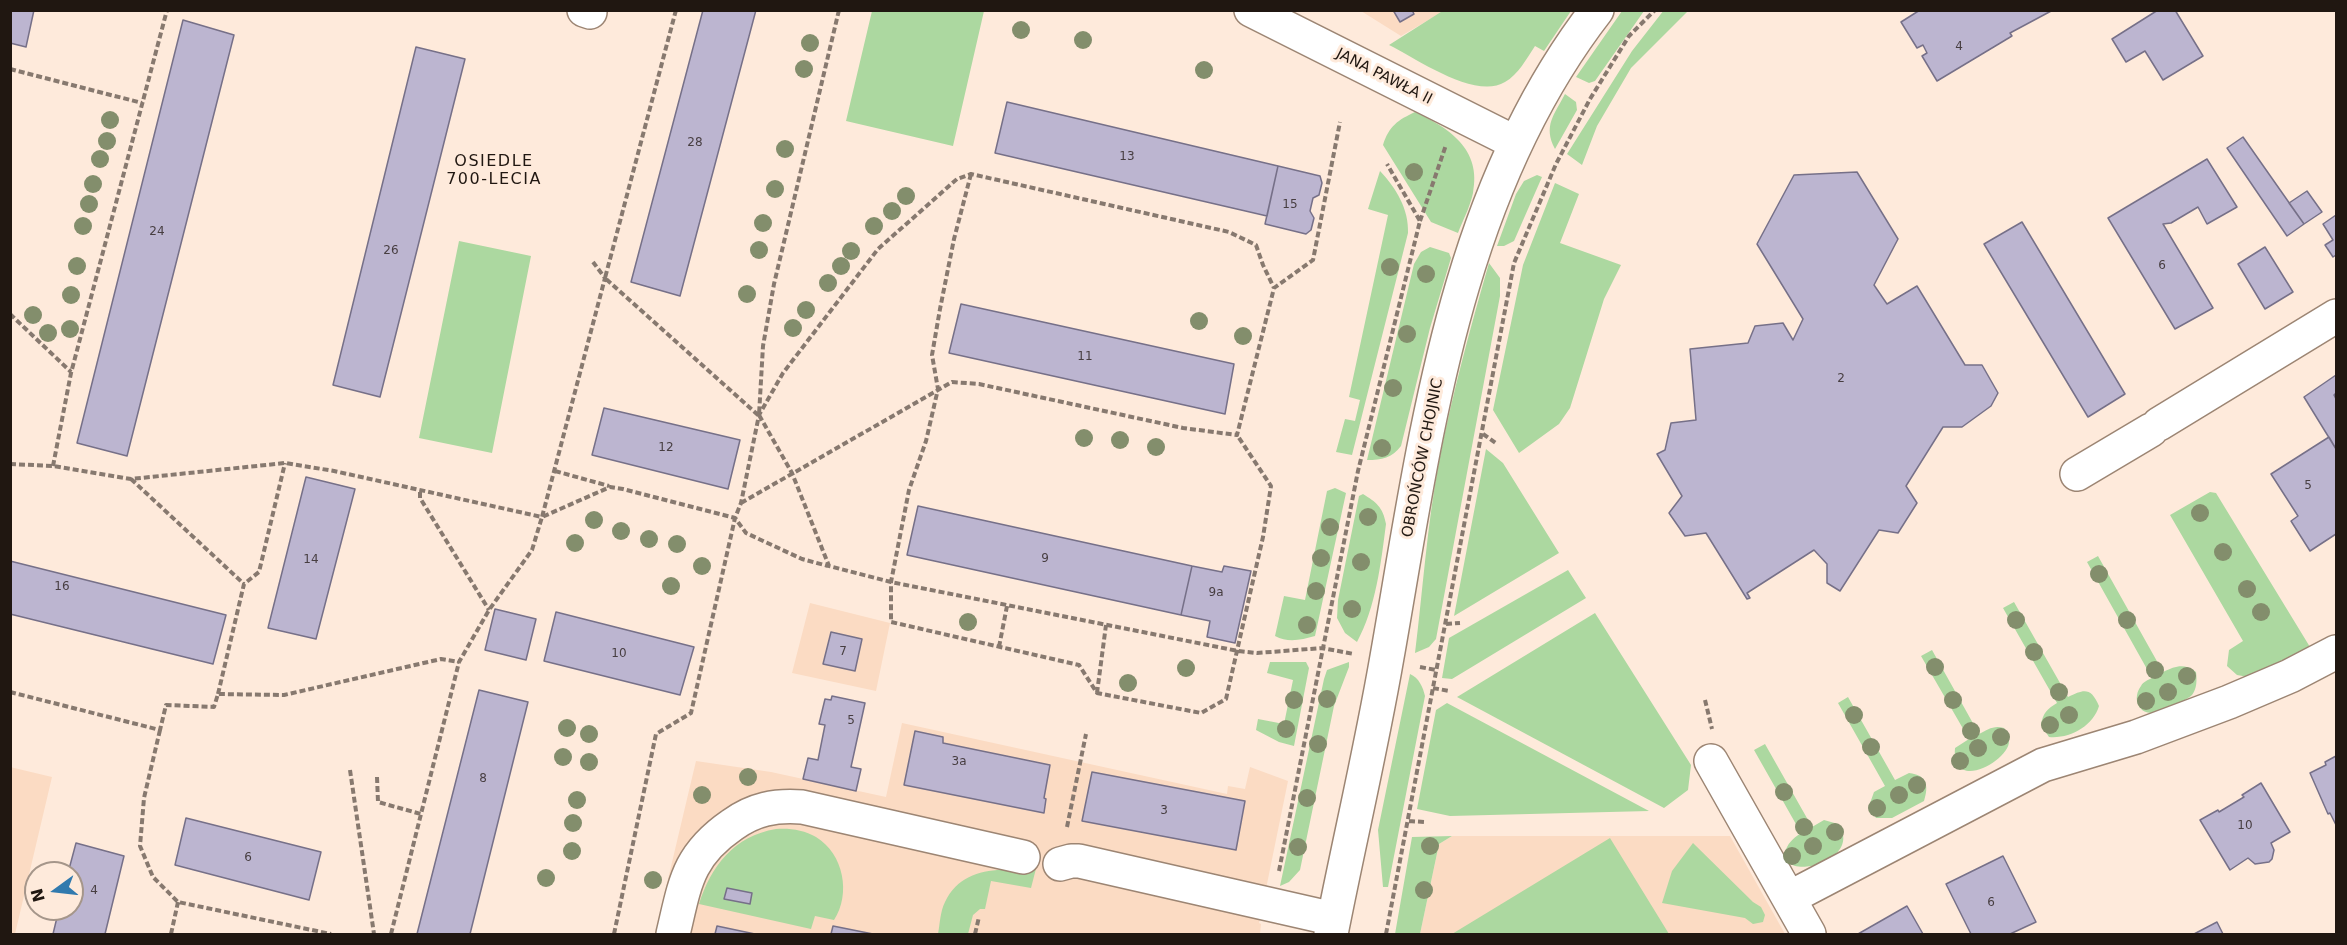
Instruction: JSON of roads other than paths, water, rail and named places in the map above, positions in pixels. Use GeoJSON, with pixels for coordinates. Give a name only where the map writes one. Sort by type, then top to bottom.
{"type":"FeatureCollection","features":[{"type":"Feature","properties":{"kind":"street","name":"JANA PAWŁA II"},"geometry":{"type":"LineString","coordinates":[[1251,10],[1516,143]]}},
{"type":"Feature","properties":{"kind":"street","name":"OBROŃCÓW CHOJNIC"},"geometry":{"type":"LineString","coordinates":[[1333,927],[1387,659],[1416,483],[1439,374],[1474,251],[1516,143],[1553,75],[1597,10]]}},
{"type":"Feature","properties":{"kind":"street"},"geometry":{"type":"LineString","coordinates":[[2077,474],[2337,316]]}},
{"type":"Feature","properties":{"kind":"street"},"geometry":{"type":"LineString","coordinates":[[1789,898],[2043,765],[2136,736],[2229,702],[2290,676],[2337,652]]}},
{"type":"Feature","properties":{"kind":"street"},"geometry":{"type":"LineString","coordinates":[[1711,760],[1809,934]]}},
{"type":"Feature","properties":{"kind":"street"},"geometry":{"type":"LineString","coordinates":[[673,934],[685,884],[700,853],[712,838],[741,818],[763,808],[802,807],[1023,857]]}},
{"type":"Feature","properties":{"kind":"street"},"geometry":{"type":"LineString","coordinates":[[1060,864],[1079,861],[1272,904],[1333,927]]}},
{"type":"Feature","properties":{"kind":"district","name":"OSIEDLE 700-LECIA"},"geometry":{"type":"Point","coordinates":[494,171]}}]}
